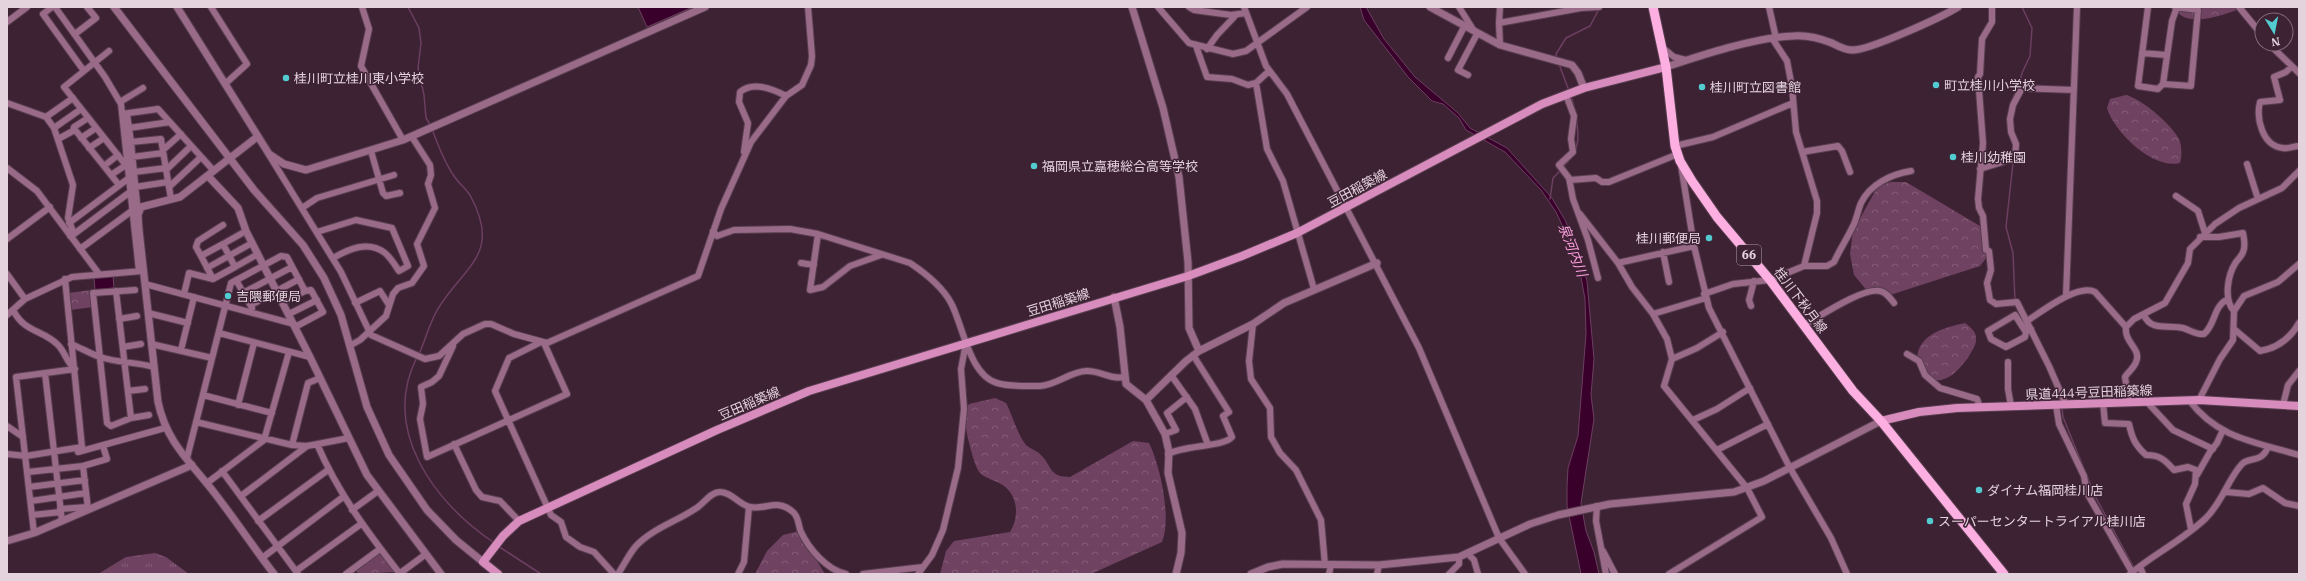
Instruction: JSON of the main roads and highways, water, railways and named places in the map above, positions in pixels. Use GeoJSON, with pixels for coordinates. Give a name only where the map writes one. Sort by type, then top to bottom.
{"type":"FeatureCollection","features":[{"type":"Feature","properties":{"kind":"main road","name":"桂川下秋月線"},"geometry":{"type":"LineString","coordinates":[[1653,7],[1666,67],[1678,154],[1717,217],[1770,280],[1853,391],[1881,421],[2004,574]]}},
{"type":"Feature","properties":{"kind":"main road","name":"豆田稲築線"},"geometry":{"type":"LineString","coordinates":[[498,574],[483,562],[491,551],[518,522],[547,507],[809,390],[1114,297],[1188,276],[1242,256],[1297,233],[1498,126],[1566,95],[1584,88],[1666,67]]}},
{"type":"Feature","properties":{"kind":"main road","name":"県道444号豆田稲築線"},"geometry":{"type":"LineString","coordinates":[[1881,421],[1919,412],[1980,407],[2189,400],[2299,406]]}},
{"type":"Feature","properties":{"kind":"water"},"geometry":{"type":"Polygon","coordinates":[[[638,7],[693,7],[647,27],[638,7]]]}},
{"type":"Feature","properties":{"kind":"water","name":"泉河内川"},"geometry":{"type":"Polygon","coordinates":[[[1360,7],[1366,7],[1384,39],[1415,77],[1458,113],[1470,128],[1507,148],[1552,198],[1565,220],[1579,252],[1587,281],[1594,359],[1591,395],[1594,419],[1581,503],[1586,531],[1594,552],[1599,574],[1581,574],[1567,506],[1568,468],[1578,436],[1586,334],[1585,299],[1580,272],[1570,242],[1556,212],[1541,190],[1505,152],[1466,130],[1459,118],[1443,104],[1432,101],[1408,77],[1364,20],[1360,7]]]}},
{"type":"Feature","properties":{"kind":"water"},"geometry":{"type":"Polygon","coordinates":[[[113,276],[114,288],[95,290],[94,278],[113,276]]]}},
{"type":"Feature","properties":{"kind":"waterway"},"geometry":{"type":"LineString","coordinates":[[408,7],[419,28],[421,43],[418,68],[424,95],[426,118],[431,126]]}},
{"type":"Feature","properties":{"kind":"waterway"},"geometry":{"type":"LineString","coordinates":[[2011,102],[2030,56],[2032,28],[2022,7]]}},
{"type":"Feature","properties":{"kind":"waterway"},"geometry":{"type":"LineString","coordinates":[[1557,59],[1556,54],[1566,38],[1590,26],[1599,9]]}},
{"type":"Feature","properties":{"kind":"waterway"},"geometry":{"type":"LineString","coordinates":[[1559,64],[1568,88]]}},
{"type":"Feature","properties":{"kind":"waterway"},"geometry":{"type":"LineString","coordinates":[[1572,99],[1575,111]]}},
{"type":"Feature","properties":{"kind":"waterway"},"geometry":{"type":"LineString","coordinates":[[1563,167],[1572,156],[1577,145],[1578,133],[1576,118]]}},
{"type":"Feature","properties":{"kind":"waterway"},"geometry":{"type":"LineString","coordinates":[[419,354],[437,310],[477,256],[481,244],[482,231],[479,216],[471,197],[447,165],[432,129]]}},
{"type":"Feature","properties":{"kind":"waterway"},"geometry":{"type":"LineString","coordinates":[[2013,163],[2006,227],[2013,253],[2015,301]]}},
{"type":"Feature","properties":{"kind":"waterway"},"geometry":{"type":"LineString","coordinates":[[1550,199],[1553,178],[1561,170]]}},
{"type":"Feature","properties":{"kind":"waterway"},"geometry":{"type":"LineString","coordinates":[[2016,305],[2026,327]]}},
{"type":"Feature","properties":{"kind":"waterway"},"geometry":{"type":"LineString","coordinates":[[417,357],[407,384],[405,411],[409,437],[419,462],[434,486],[451,507],[493,542]]}},
{"type":"Feature","properties":{"kind":"waterway"},"geometry":{"type":"LineString","coordinates":[[2062,408],[2063,417],[2095,496],[2134,568]]}},
{"type":"Feature","properties":{"kind":"waterway"},"geometry":{"type":"LineString","coordinates":[[498,546],[541,574]]}},
{"type":"Feature","properties":{"kind":"place","name":"桂川町立桂川東小学校"},"geometry":{"type":"Point","coordinates":[286,78]}},
{"type":"Feature","properties":{"kind":"place","name":"町立桂川小学校"},"geometry":{"type":"Point","coordinates":[1936,85]}},
{"type":"Feature","properties":{"kind":"place","name":"桂川町立図書館"},"geometry":{"type":"Point","coordinates":[1702,87]}},
{"type":"Feature","properties":{"kind":"place","name":"桂川幼稚園"},"geometry":{"type":"Point","coordinates":[1953,157]}},
{"type":"Feature","properties":{"kind":"place","name":"福岡県立嘉穂総合高等学校"},"geometry":{"type":"Point","coordinates":[1034,166]}},
{"type":"Feature","properties":{"kind":"place","name":"桂川郵便局"},"geometry":{"type":"Point","coordinates":[1709,238]}},
{"type":"Feature","properties":{"kind":"place","name":"吉隈郵便局"},"geometry":{"type":"Point","coordinates":[228,296]}},
{"type":"Feature","properties":{"kind":"place","name":"ダイナム福岡桂川店"},"geometry":{"type":"Point","coordinates":[1979,490]}},
{"type":"Feature","properties":{"kind":"place","name":"スーパーセンタートライアル桂川店"},"geometry":{"type":"Point","coordinates":[1930,521]}}]}
